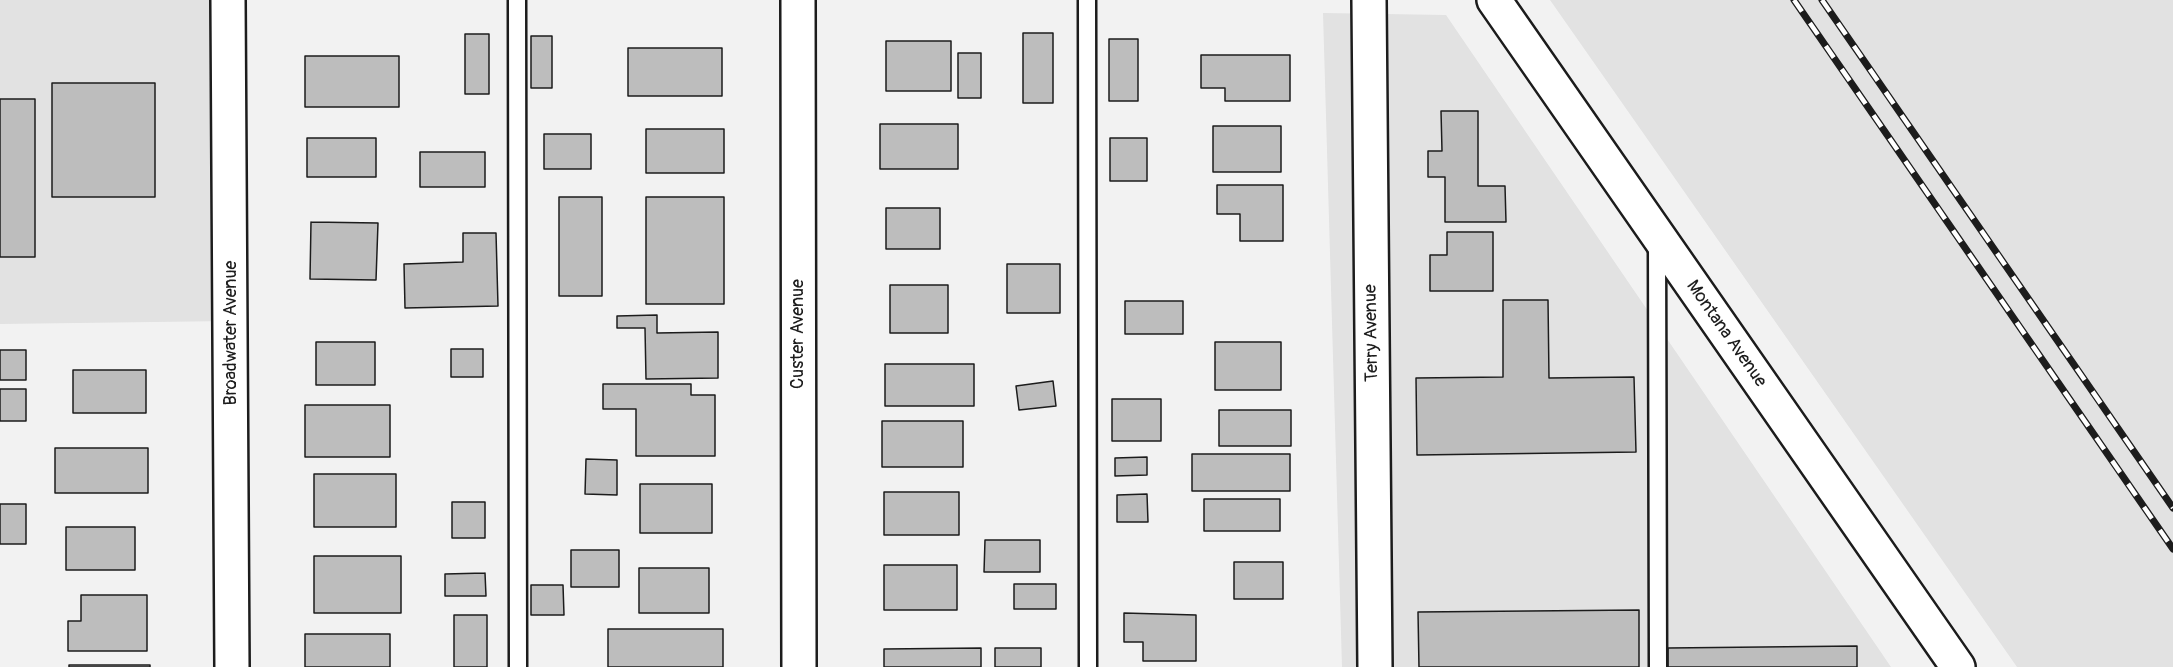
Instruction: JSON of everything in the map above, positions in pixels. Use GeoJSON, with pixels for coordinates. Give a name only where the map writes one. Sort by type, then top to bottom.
{"type":"FeatureCollection","features":[{"type":"Feature","properties":{"kind":"main road","name":"Broadwater Avenue"},"geometry":{"type":"LineString","coordinates":[[228,0],[232,667]]}},
{"type":"Feature","properties":{"kind":"main road","name":"Custer Avenue"},"geometry":{"type":"LineString","coordinates":[[798,0],[799,667]]}},
{"type":"Feature","properties":{"kind":"main road","name":"Terry Avenue"},"geometry":{"type":"LineString","coordinates":[[1369,0],[1375,667]]}},
{"type":"Feature","properties":{"kind":"main road","name":"Montana Avenue"},"geometry":{"type":"LineString","coordinates":[[1494,0],[1958,667]]}},
{"type":"Feature","properties":{"kind":"lane"},"geometry":{"type":"LineString","coordinates":[[517,0],[518,667]]}},
{"type":"Feature","properties":{"kind":"lane"},"geometry":{"type":"LineString","coordinates":[[1087,0],[1088,667]]}},
{"type":"Feature","properties":{"kind":"lane"},"geometry":{"type":"LineString","coordinates":[[1657,234],[1658,667]]}},
{"type":"Feature","properties":{"kind":"shaded area"},"geometry":{"type":"Polygon","coordinates":[[[0,0],[228,0],[231,321],[0,324],[0,0]]]}},
{"type":"Feature","properties":{"kind":"shaded area"},"geometry":{"type":"Polygon","coordinates":[[[1550,0],[2173,0],[2173,667],[2017,667],[1550,0]]]}},
{"type":"Feature","properties":{"kind":"shaded area"},"geometry":{"type":"Polygon","coordinates":[[[1323,13],[1446,15],[1891,667],[1342,667],[1323,13]]]}},
{"type":"Feature","properties":{"kind":"building"},"geometry":{"type":"Polygon","coordinates":[[[1023,33],[1053,33],[1053,103],[1023,103],[1023,33]]]}},
{"type":"Feature","properties":{"kind":"building"},"geometry":{"type":"Polygon","coordinates":[[[465,34],[489,34],[489,94],[465,94],[465,34]]]}},
{"type":"Feature","properties":{"kind":"building"},"geometry":{"type":"Polygon","coordinates":[[[531,36],[552,36],[552,88],[531,88],[531,36]]]}},
{"type":"Feature","properties":{"kind":"building"},"geometry":{"type":"Polygon","coordinates":[[[1109,39],[1138,39],[1138,101],[1109,101],[1109,39]]]}},
{"type":"Feature","properties":{"kind":"building"},"geometry":{"type":"Polygon","coordinates":[[[886,41],[951,41],[951,91],[886,91],[886,41]]]}},
{"type":"Feature","properties":{"kind":"building"},"geometry":{"type":"Polygon","coordinates":[[[628,48],[722,48],[722,96],[628,96],[628,48]]]}},
{"type":"Feature","properties":{"kind":"building"},"geometry":{"type":"Polygon","coordinates":[[[958,53],[981,53],[981,98],[958,98],[958,53]]]}},
{"type":"Feature","properties":{"kind":"building"},"geometry":{"type":"Polygon","coordinates":[[[1201,55],[1290,55],[1290,101],[1225,101],[1225,88],[1201,88],[1201,55]]]}},
{"type":"Feature","properties":{"kind":"building"},"geometry":{"type":"Polygon","coordinates":[[[305,56],[399,56],[399,107],[305,107],[305,56]]]}},
{"type":"Feature","properties":{"kind":"building"},"geometry":{"type":"Polygon","coordinates":[[[52,83],[155,83],[155,197],[52,197],[52,83]]]}},
{"type":"Feature","properties":{"kind":"building"},"geometry":{"type":"Polygon","coordinates":[[[0,99],[35,99],[35,257],[0,257],[0,99]]]}},
{"type":"Feature","properties":{"kind":"building"},"geometry":{"type":"Polygon","coordinates":[[[1441,111],[1478,111],[1478,186],[1505,186],[1506,222],[1445,222],[1445,177],[1428,177],[1428,151],[1442,151],[1441,111]]]}},
{"type":"Feature","properties":{"kind":"building"},"geometry":{"type":"Polygon","coordinates":[[[880,124],[958,124],[958,169],[880,169],[880,124]]]}},
{"type":"Feature","properties":{"kind":"building"},"geometry":{"type":"Polygon","coordinates":[[[1213,126],[1281,126],[1281,172],[1213,172],[1213,126]]]}},
{"type":"Feature","properties":{"kind":"building"},"geometry":{"type":"Polygon","coordinates":[[[646,129],[724,129],[724,173],[646,173],[646,129]]]}},
{"type":"Feature","properties":{"kind":"building"},"geometry":{"type":"Polygon","coordinates":[[[544,134],[591,134],[591,169],[544,169],[544,134]]]}},
{"type":"Feature","properties":{"kind":"building"},"geometry":{"type":"Polygon","coordinates":[[[307,138],[376,138],[376,177],[307,177],[307,138]]]}},
{"type":"Feature","properties":{"kind":"building"},"geometry":{"type":"Polygon","coordinates":[[[1110,138],[1147,138],[1147,181],[1110,181],[1110,138]]]}},
{"type":"Feature","properties":{"kind":"building"},"geometry":{"type":"Polygon","coordinates":[[[420,152],[485,152],[485,187],[420,187],[420,152]]]}},
{"type":"Feature","properties":{"kind":"building"},"geometry":{"type":"Polygon","coordinates":[[[1217,185],[1283,185],[1283,241],[1240,241],[1240,214],[1217,214],[1217,185]]]}},
{"type":"Feature","properties":{"kind":"building"},"geometry":{"type":"Polygon","coordinates":[[[559,197],[602,197],[602,296],[559,296],[559,197]]]}},
{"type":"Feature","properties":{"kind":"building"},"geometry":{"type":"Polygon","coordinates":[[[646,197],[724,197],[724,304],[646,304],[646,197]]]}},
{"type":"Feature","properties":{"kind":"building"},"geometry":{"type":"Polygon","coordinates":[[[886,208],[940,208],[940,249],[886,249],[886,208]]]}},
{"type":"Feature","properties":{"kind":"building"},"geometry":{"type":"Polygon","coordinates":[[[311,222],[378,223],[376,280],[310,279],[311,222]]]}},
{"type":"Feature","properties":{"kind":"building"},"geometry":{"type":"Polygon","coordinates":[[[1447,232],[1493,232],[1493,291],[1430,291],[1430,255],[1447,255],[1447,232]]]}},
{"type":"Feature","properties":{"kind":"building"},"geometry":{"type":"Polygon","coordinates":[[[463,233],[496,233],[498,306],[405,308],[404,264],[463,262],[463,233]]]}},
{"type":"Feature","properties":{"kind":"building"},"geometry":{"type":"Polygon","coordinates":[[[1007,264],[1060,264],[1060,313],[1007,313],[1007,264]]]}},
{"type":"Feature","properties":{"kind":"building"},"geometry":{"type":"Polygon","coordinates":[[[890,285],[948,285],[948,333],[890,333],[890,285]]]}},
{"type":"Feature","properties":{"kind":"building"},"geometry":{"type":"Polygon","coordinates":[[[1503,300],[1548,300],[1549,378],[1634,377],[1636,452],[1417,455],[1416,378],[1503,377],[1503,300]]]}},
{"type":"Feature","properties":{"kind":"building"},"geometry":{"type":"Polygon","coordinates":[[[1125,301],[1183,301],[1183,334],[1125,334],[1125,301]]]}},
{"type":"Feature","properties":{"kind":"building"},"geometry":{"type":"Polygon","coordinates":[[[657,315],[657,333],[718,332],[718,378],[646,379],[645,328],[617,328],[617,316],[657,315]]]}},
{"type":"Feature","properties":{"kind":"building"},"geometry":{"type":"Polygon","coordinates":[[[316,342],[375,342],[375,385],[316,385],[316,342]]]}},
{"type":"Feature","properties":{"kind":"building"},"geometry":{"type":"Polygon","coordinates":[[[1215,342],[1281,342],[1281,390],[1215,390],[1215,342]]]}},
{"type":"Feature","properties":{"kind":"building"},"geometry":{"type":"Polygon","coordinates":[[[451,349],[483,349],[483,377],[451,377],[451,349]]]}},
{"type":"Feature","properties":{"kind":"building"},"geometry":{"type":"Polygon","coordinates":[[[0,350],[26,350],[26,380],[0,380],[0,350]]]}},
{"type":"Feature","properties":{"kind":"building"},"geometry":{"type":"Polygon","coordinates":[[[885,364],[974,364],[974,406],[885,406],[885,364]]]}},
{"type":"Feature","properties":{"kind":"building"},"geometry":{"type":"Polygon","coordinates":[[[73,370],[146,370],[146,413],[73,413],[73,370]]]}},
{"type":"Feature","properties":{"kind":"building"},"geometry":{"type":"Polygon","coordinates":[[[1053,381],[1056,406],[1019,410],[1016,386],[1053,381]]]}},
{"type":"Feature","properties":{"kind":"building"},"geometry":{"type":"Polygon","coordinates":[[[603,384],[691,384],[691,395],[715,395],[715,456],[636,456],[636,409],[603,409],[603,384]]]}},
{"type":"Feature","properties":{"kind":"building"},"geometry":{"type":"Polygon","coordinates":[[[0,389],[26,389],[26,421],[0,421],[0,389]]]}},
{"type":"Feature","properties":{"kind":"building"},"geometry":{"type":"Polygon","coordinates":[[[1112,399],[1161,399],[1161,441],[1112,441],[1112,399]]]}},
{"type":"Feature","properties":{"kind":"building"},"geometry":{"type":"Polygon","coordinates":[[[305,405],[390,405],[390,457],[305,457],[305,405]]]}},
{"type":"Feature","properties":{"kind":"building"},"geometry":{"type":"Polygon","coordinates":[[[1219,410],[1291,410],[1291,446],[1219,446],[1219,410]]]}},
{"type":"Feature","properties":{"kind":"building"},"geometry":{"type":"Polygon","coordinates":[[[882,421],[963,421],[963,467],[882,467],[882,421]]]}},
{"type":"Feature","properties":{"kind":"building"},"geometry":{"type":"Polygon","coordinates":[[[55,448],[148,448],[148,493],[55,493],[55,448]]]}},
{"type":"Feature","properties":{"kind":"building"},"geometry":{"type":"Polygon","coordinates":[[[1192,454],[1290,454],[1290,491],[1192,491],[1192,454]]]}},
{"type":"Feature","properties":{"kind":"building"},"geometry":{"type":"Polygon","coordinates":[[[1147,457],[1147,475],[1115,476],[1115,458],[1147,457]]]}},
{"type":"Feature","properties":{"kind":"building"},"geometry":{"type":"Polygon","coordinates":[[[586,459],[617,460],[617,495],[585,494],[586,459]]]}},
{"type":"Feature","properties":{"kind":"building"},"geometry":{"type":"Polygon","coordinates":[[[314,474],[396,474],[396,527],[314,527],[314,474]]]}},
{"type":"Feature","properties":{"kind":"building"},"geometry":{"type":"Polygon","coordinates":[[[640,484],[712,484],[712,533],[640,533],[640,484]]]}},
{"type":"Feature","properties":{"kind":"building"},"geometry":{"type":"Polygon","coordinates":[[[884,492],[959,492],[959,535],[884,535],[884,492]]]}},
{"type":"Feature","properties":{"kind":"building"},"geometry":{"type":"Polygon","coordinates":[[[1147,494],[1148,522],[1117,522],[1117,495],[1147,494]]]}},
{"type":"Feature","properties":{"kind":"building"},"geometry":{"type":"Polygon","coordinates":[[[1204,499],[1280,499],[1280,531],[1204,531],[1204,499]]]}},
{"type":"Feature","properties":{"kind":"building"},"geometry":{"type":"Polygon","coordinates":[[[452,502],[485,502],[485,538],[452,538],[452,502]]]}},
{"type":"Feature","properties":{"kind":"building"},"geometry":{"type":"Polygon","coordinates":[[[0,504],[26,504],[26,544],[0,544],[0,504]]]}},
{"type":"Feature","properties":{"kind":"building"},"geometry":{"type":"Polygon","coordinates":[[[66,527],[135,527],[135,570],[66,570],[66,527]]]}},
{"type":"Feature","properties":{"kind":"building"},"geometry":{"type":"Polygon","coordinates":[[[985,540],[1040,540],[1040,572],[984,572],[985,540]]]}},
{"type":"Feature","properties":{"kind":"building"},"geometry":{"type":"Polygon","coordinates":[[[571,550],[619,550],[619,587],[571,587],[571,550]]]}},
{"type":"Feature","properties":{"kind":"building"},"geometry":{"type":"Polygon","coordinates":[[[314,556],[401,556],[401,613],[314,613],[314,556]]]}},
{"type":"Feature","properties":{"kind":"building"},"geometry":{"type":"Polygon","coordinates":[[[1234,562],[1283,562],[1283,599],[1234,599],[1234,562]]]}},
{"type":"Feature","properties":{"kind":"building"},"geometry":{"type":"Polygon","coordinates":[[[884,565],[957,565],[957,610],[884,610],[884,565]]]}},
{"type":"Feature","properties":{"kind":"building"},"geometry":{"type":"Polygon","coordinates":[[[639,568],[709,568],[709,613],[639,613],[639,568]]]}},
{"type":"Feature","properties":{"kind":"building"},"geometry":{"type":"Polygon","coordinates":[[[485,573],[486,596],[445,596],[445,574],[485,573]]]}},
{"type":"Feature","properties":{"kind":"building"},"geometry":{"type":"Polygon","coordinates":[[[1014,584],[1056,584],[1056,609],[1014,609],[1014,584]]]}},
{"type":"Feature","properties":{"kind":"building"},"geometry":{"type":"Polygon","coordinates":[[[531,585],[563,585],[564,615],[531,615],[531,585]]]}},
{"type":"Feature","properties":{"kind":"building"},"geometry":{"type":"Polygon","coordinates":[[[81,595],[147,595],[147,651],[68,651],[68,621],[81,621],[81,595]]]}},
{"type":"Feature","properties":{"kind":"building"},"geometry":{"type":"Polygon","coordinates":[[[1639,610],[1639,667],[1419,667],[1418,612],[1639,610]]]}},
{"type":"Feature","properties":{"kind":"building"},"geometry":{"type":"Polygon","coordinates":[[[1124,613],[1196,615],[1196,661],[1143,661],[1143,642],[1124,642],[1124,613]]]}},
{"type":"Feature","properties":{"kind":"building"},"geometry":{"type":"Polygon","coordinates":[[[454,615],[487,615],[487,667],[454,667],[454,615]]]}},
{"type":"Feature","properties":{"kind":"building"},"geometry":{"type":"Polygon","coordinates":[[[608,629],[723,629],[723,667],[608,667],[608,629]]]}},
{"type":"Feature","properties":{"kind":"building"},"geometry":{"type":"Polygon","coordinates":[[[305,634],[390,634],[390,667],[305,667],[305,634]]]}},
{"type":"Feature","properties":{"kind":"building"},"geometry":{"type":"Polygon","coordinates":[[[1857,646],[1857,667],[1668,667],[1668,648],[1857,646]]]}},
{"type":"Feature","properties":{"kind":"building"},"geometry":{"type":"Polygon","coordinates":[[[981,648],[981,667],[884,667],[884,649],[981,648]]]}},
{"type":"Feature","properties":{"kind":"building"},"geometry":{"type":"Polygon","coordinates":[[[995,648],[1041,648],[1041,667],[995,667],[995,648]]]}},
{"type":"Feature","properties":{"kind":"building"},"geometry":{"type":"Polygon","coordinates":[[[69,665],[150,665],[150,667],[69,667],[69,665]]]}},
{"type":"Feature","properties":{"kind":"railway"},"geometry":{"type":"LineString","coordinates":[[1794,0],[2173,549]]}},
{"type":"Feature","properties":{"kind":"railway"},"geometry":{"type":"LineString","coordinates":[[1822,0],[2173,508]]}}]}
